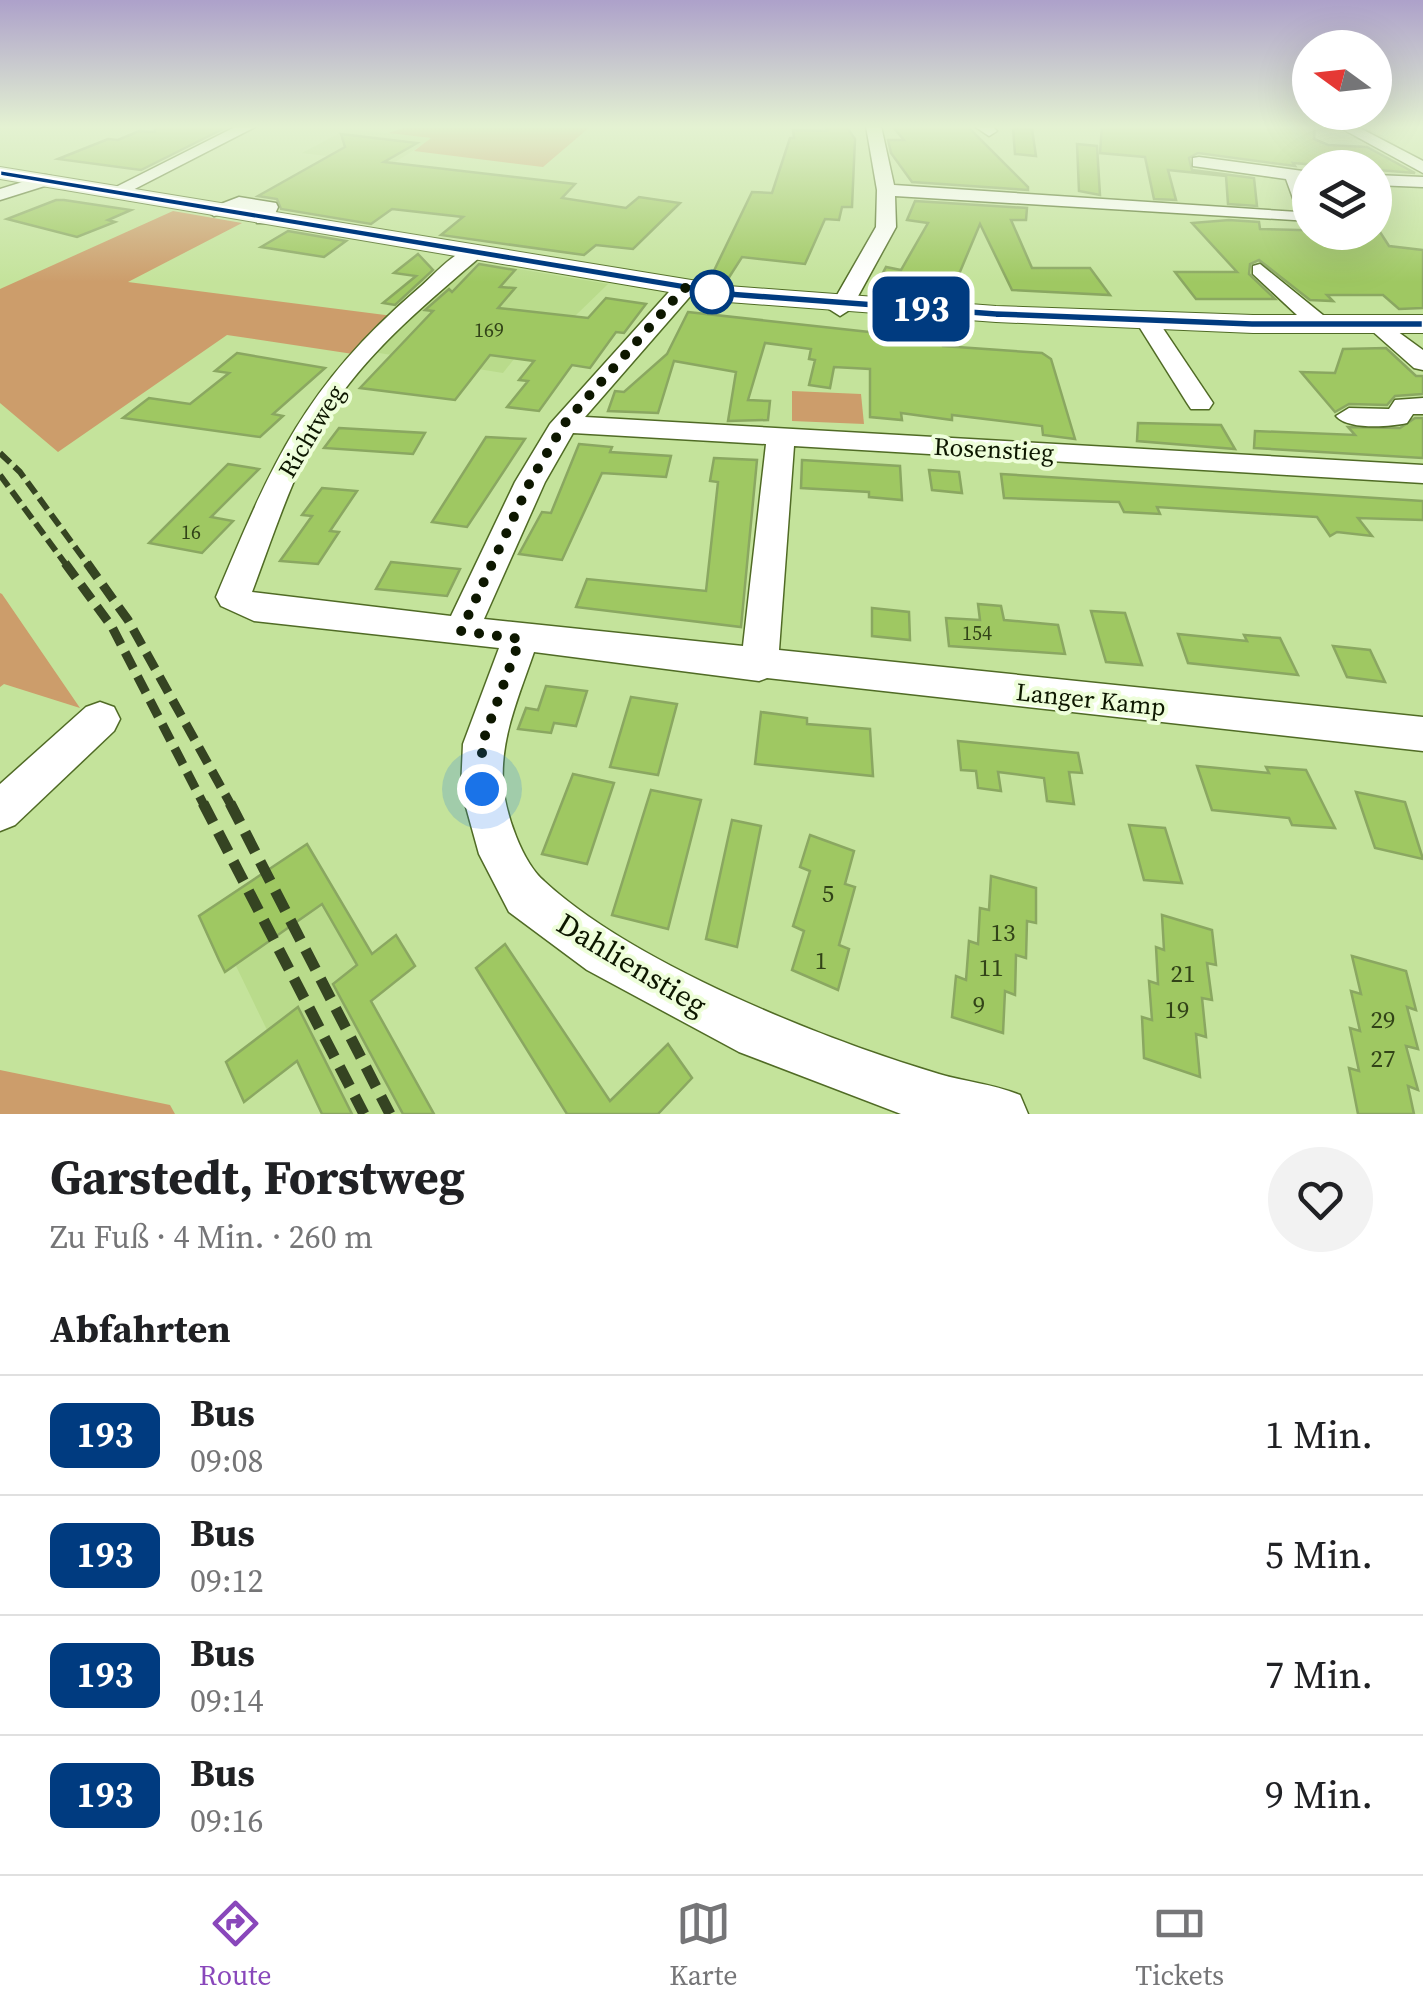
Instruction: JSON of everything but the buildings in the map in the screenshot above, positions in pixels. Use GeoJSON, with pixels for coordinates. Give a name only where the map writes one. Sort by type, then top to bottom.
{"type":"FeatureCollection","features":[{"type":"Feature","properties":{"kind":"main road"},"geometry":{"type":"LineString","coordinates":[[32,178],[685,288],[841,306],[1146,320],[1423,324]]}},
{"type":"Feature","properties":{"kind":"street"},"geometry":{"type":"LineString","coordinates":[[115,192],[143,178]]}},
{"type":"Feature","properties":{"kind":"street"},"geometry":{"type":"LineString","coordinates":[[841,306],[886,227],[883,178]]}},
{"type":"Feature","properties":{"kind":"street"},"geometry":{"type":"LineString","coordinates":[[0,194],[45,180]]}},
{"type":"Feature","properties":{"kind":"street"},"geometry":{"type":"LineString","coordinates":[[1392,181],[1423,182]]}},
{"type":"Feature","properties":{"kind":"street"},"geometry":{"type":"LineString","coordinates":[[886,190],[1292,217]]}},
{"type":"Feature","properties":{"kind":"street","name":"Richtweg"},"geometry":{"type":"LineString","coordinates":[[233,597],[278,486],[324,400],[346,372],[473,253]]}},
{"type":"Feature","properties":{"kind":"street"},"geometry":{"type":"LineString","coordinates":[[1260,270],[1321,325]]}},
{"type":"Feature","properties":{"kind":"street"},"geometry":{"type":"LineString","coordinates":[[461,631],[530,482],[564,424],[685,288]]}},
{"type":"Feature","properties":{"kind":"street"},"geometry":{"type":"LineString","coordinates":[[1146,320],[1200,403]]}},
{"type":"Feature","properties":{"kind":"street"},"geometry":{"type":"LineString","coordinates":[[1379,325],[1423,363]]}},
{"type":"Feature","properties":{"kind":"street"},"geometry":{"type":"LineString","coordinates":[[1349,416],[1398,417],[1404,406],[1423,406]]}},
{"type":"Feature","properties":{"kind":"street","name":"Rosenstieg"},"geometry":{"type":"LineString","coordinates":[[564,424],[1423,474]]}},
{"type":"Feature","properties":{"kind":"street"},"geometry":{"type":"LineString","coordinates":[[760,666],[781,436]]}},
{"type":"Feature","properties":{"kind":"street","name":"Langer Kamp"},"geometry":{"type":"LineString","coordinates":[[233,597],[254,608],[520,639],[1423,734]]}},
{"type":"Feature","properties":{"kind":"street","name":"Dahlienstieg"},"geometry":{"type":"LineString","coordinates":[[520,639],[482,744],[482,789],[501,854],[525,896],[604,953],[738,1026],[941,1102],[1001,1114]]}},
{"type":"Feature","properties":{"kind":"street"},"geometry":{"type":"LineString","coordinates":[[0,811],[100,718]]}},
{"type":"Feature","properties":{"kind":"shaded area"},"geometry":{"type":"Polygon","coordinates":[[[173,211],[242,223],[128,282],[393,316],[353,354],[227,335],[58,452],[0,403],[0,289],[173,211]]]}},
{"type":"Feature","properties":{"kind":"shaded area"},"geometry":{"type":"Polygon","coordinates":[[[470,261],[608,284],[574,317],[541,362],[514,359],[503,373],[373,352],[470,261]]]}},
{"type":"Feature","properties":{"kind":"shaded area"},"geometry":{"type":"Polygon","coordinates":[[[792,391],[861,394],[864,424],[792,421],[792,391]]]}},
{"type":"Feature","properties":{"kind":"shaded area"},"geometry":{"type":"Polygon","coordinates":[[[0,593],[80,708],[4,684],[0,687],[0,593]]]}},
{"type":"Feature","properties":{"kind":"shaded area"},"geometry":{"type":"Polygon","coordinates":[[[307,844],[371,954],[396,935],[415,966],[371,1001],[435,1114],[321,1114],[296,1062],[244,1103],[226,1062],[267,1030],[236,966],[224,974],[198,915],[307,844]]]}},
{"type":"Feature","properties":{"kind":"shaded area"},"geometry":{"type":"Polygon","coordinates":[[[0,1070],[170,1105],[175,1114],[0,1114],[0,1070]]]}},
{"type":"Feature","properties":{"kind":"railway"},"geometry":{"type":"LineString","coordinates":[[0,453],[20,472],[89,566]]}},
{"type":"Feature","properties":{"kind":"railway"},"geometry":{"type":"LineString","coordinates":[[0,475],[67,566]]}},
{"type":"Feature","properties":{"kind":"railway"},"geometry":{"type":"LineString","coordinates":[[65,563],[112,627],[204,805]]}},
{"type":"Feature","properties":{"kind":"railway"},"geometry":{"type":"LineString","coordinates":[[87,563],[128,620],[231,805]]}},
{"type":"Feature","properties":{"kind":"railway"},"geometry":{"type":"LineString","coordinates":[[203,803],[364,1114]]}},
{"type":"Feature","properties":{"kind":"railway"},"geometry":{"type":"LineString","coordinates":[[230,803],[390,1114]]}},
{"type":"Feature","properties":{"kind":"bus line","name":"193"},"geometry":{"type":"LineString","coordinates":[[30,178],[728,294],[996,314],[1252,324],[1423,324]]}},
{"type":"Feature","properties":{"kind":"route"},"geometry":{"type":"LineString","coordinates":[[482,789],[482,744],[520,639],[461,631],[530,482],[564,424],[685,288],[712,292]]}}]}
